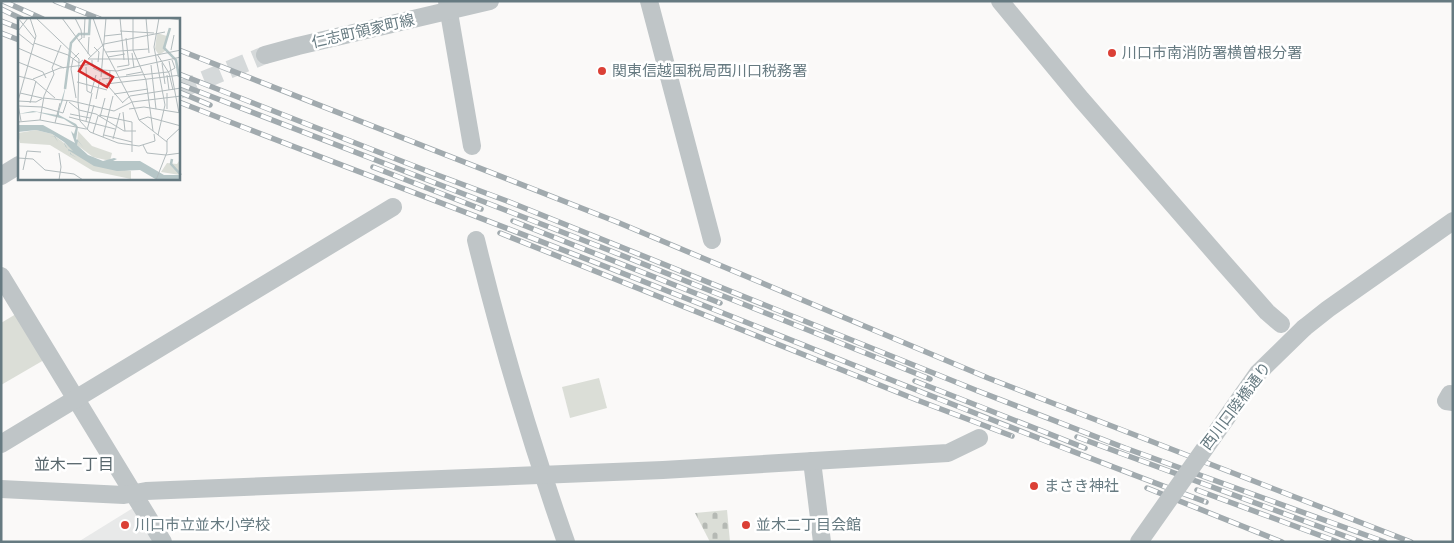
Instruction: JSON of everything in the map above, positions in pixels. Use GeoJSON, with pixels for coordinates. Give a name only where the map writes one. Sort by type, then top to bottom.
{"type":"FeatureCollection","features":[{"type":"Feature","properties":{"kind":"street","name":"仁志町領家町線"},"geometry":{"type":"LineString","coordinates":[[265,55],[448,6],[490,1]]}},
{"type":"Feature","properties":{"kind":"street"},"geometry":{"type":"LineString","coordinates":[[649,1],[712,240]]}},
{"type":"Feature","properties":{"kind":"street"},"geometry":{"type":"LineString","coordinates":[[1000,1],[1081,99],[1228,268],[1267,312],[1281,324]]}},
{"type":"Feature","properties":{"kind":"street"},"geometry":{"type":"LineString","coordinates":[[448,6],[472,146]]}},
{"type":"Feature","properties":{"kind":"street"},"geometry":{"type":"LineString","coordinates":[[1,176],[18,166]]}},
{"type":"Feature","properties":{"kind":"street"},"geometry":{"type":"LineString","coordinates":[[1,444],[393,207]]}},
{"type":"Feature","properties":{"kind":"street","name":"西川口陸橋通り"},"geometry":{"type":"LineString","coordinates":[[1139,542],[1258,374],[1304,328],[1453,221]]}},
{"type":"Feature","properties":{"kind":"street"},"geometry":{"type":"LineString","coordinates":[[476,240],[505,351],[542,474],[566,542]]}},
{"type":"Feature","properties":{"kind":"street"},"geometry":{"type":"LineString","coordinates":[[1,276],[163,542]]}},
{"type":"Feature","properties":{"kind":"street"},"geometry":{"type":"LineString","coordinates":[[1,489],[124,495],[156,491],[663,470],[948,453],[979,438]]}},
{"type":"Feature","properties":{"kind":"street"},"geometry":{"type":"LineString","coordinates":[[812,461],[822,542]]}},
{"type":"Feature","properties":{"kind":"shaded area","name":"川口市立並木小学校"},"geometry":{"type":"Polygon","coordinates":[[[133,508],[154,542],[78,542],[133,508]]]}},
{"type":"Feature","properties":{"kind":"green space"},"geometry":{"type":"Polygon","coordinates":[[[16,314],[44,360],[1,385],[1,323],[16,314]]]}},
{"type":"Feature","properties":{"kind":"green space"},"geometry":{"type":"Polygon","coordinates":[[[599,378],[607,408],[570,418],[562,387],[599,378]]]}},
{"type":"Feature","properties":{"kind":"green space"},"geometry":{"type":"Polygon","coordinates":[[[727,510],[730,542],[710,542],[695,513],[727,510]]]}},
{"type":"Feature","properties":{"kind":"tunnel"},"geometry":{"type":"LineString","coordinates":[[180,90],[265,55]]}},
{"type":"Feature","properties":{"kind":"railway"},"geometry":{"type":"LineString","coordinates":[[3,1],[41,18]]}},
{"type":"Feature","properties":{"kind":"railway"},"geometry":{"type":"LineString","coordinates":[[55,1],[98,18]]}},
{"type":"Feature","properties":{"kind":"railway"},"geometry":{"type":"LineString","coordinates":[[1,9],[20,18]]}},
{"type":"Feature","properties":{"kind":"railway"},"geometry":{"type":"LineString","coordinates":[[1,21],[18,28]]}},
{"type":"Feature","properties":{"kind":"railway"},"geometry":{"type":"LineString","coordinates":[[1,33],[18,40]]}},
{"type":"Feature","properties":{"kind":"railway"},"geometry":{"type":"LineString","coordinates":[[180,50],[617,222],[988,378],[1411,542]]}},
{"type":"Feature","properties":{"kind":"railway"},"geometry":{"type":"LineString","coordinates":[[180,74],[507,201],[978,391],[1125,448],[1385,542]]}},
{"type":"Feature","properties":{"kind":"railway"},"geometry":{"type":"LineString","coordinates":[[180,84],[606,249],[930,379]]}},
{"type":"Feature","properties":{"kind":"railway"},"geometry":{"type":"LineString","coordinates":[[180,92],[210,105]]}},
{"type":"Feature","properties":{"kind":"railway"},"geometry":{"type":"LineString","coordinates":[[180,102],[551,245],[1006,426],[1206,502]]}},
{"type":"Feature","properties":{"kind":"railway"},"geometry":{"type":"LineString","coordinates":[[373,167],[481,209]]}},
{"type":"Feature","properties":{"kind":"railway"},"geometry":{"type":"LineString","coordinates":[[513,221],[720,303]]}},
{"type":"Feature","properties":{"kind":"railway"},"geometry":{"type":"LineString","coordinates":[[500,233],[917,400],[1012,436]]}},
{"type":"Feature","properties":{"kind":"railway"},"geometry":{"type":"LineString","coordinates":[[915,381],[1085,448]]}},
{"type":"Feature","properties":{"kind":"railway"},"geometry":{"type":"LineString","coordinates":[[1077,437],[1361,542]]}},
{"type":"Feature","properties":{"kind":"railway"},"geometry":{"type":"LineString","coordinates":[[1147,488],[1282,542]]}},
{"type":"Feature","properties":{"kind":"railway"},"geometry":{"type":"LineString","coordinates":[[1197,490],[1338,542]]}},
{"type":"Feature","properties":{"kind":"place","name":"川口市南消防署横曽根分署"},"geometry":{"type":"Point","coordinates":[1112,53]}},
{"type":"Feature","properties":{"kind":"place","name":"関東信越国税局西川口税務署"},"geometry":{"type":"Point","coordinates":[602,71]}},
{"type":"Feature","properties":{"kind":"place","name":"まさき神社"},"geometry":{"type":"Point","coordinates":[1034,486]}},
{"type":"Feature","properties":{"kind":"place","name":"川口市立並木小学校"},"geometry":{"type":"Point","coordinates":[125,525]}},
{"type":"Feature","properties":{"kind":"place","name":"並木二丁目会館"},"geometry":{"type":"Point","coordinates":[746,525]}},
{"type":"Feature","properties":{"kind":"district","name":"並木一丁目"},"geometry":{"type":"Point","coordinates":[74,464]}}]}
